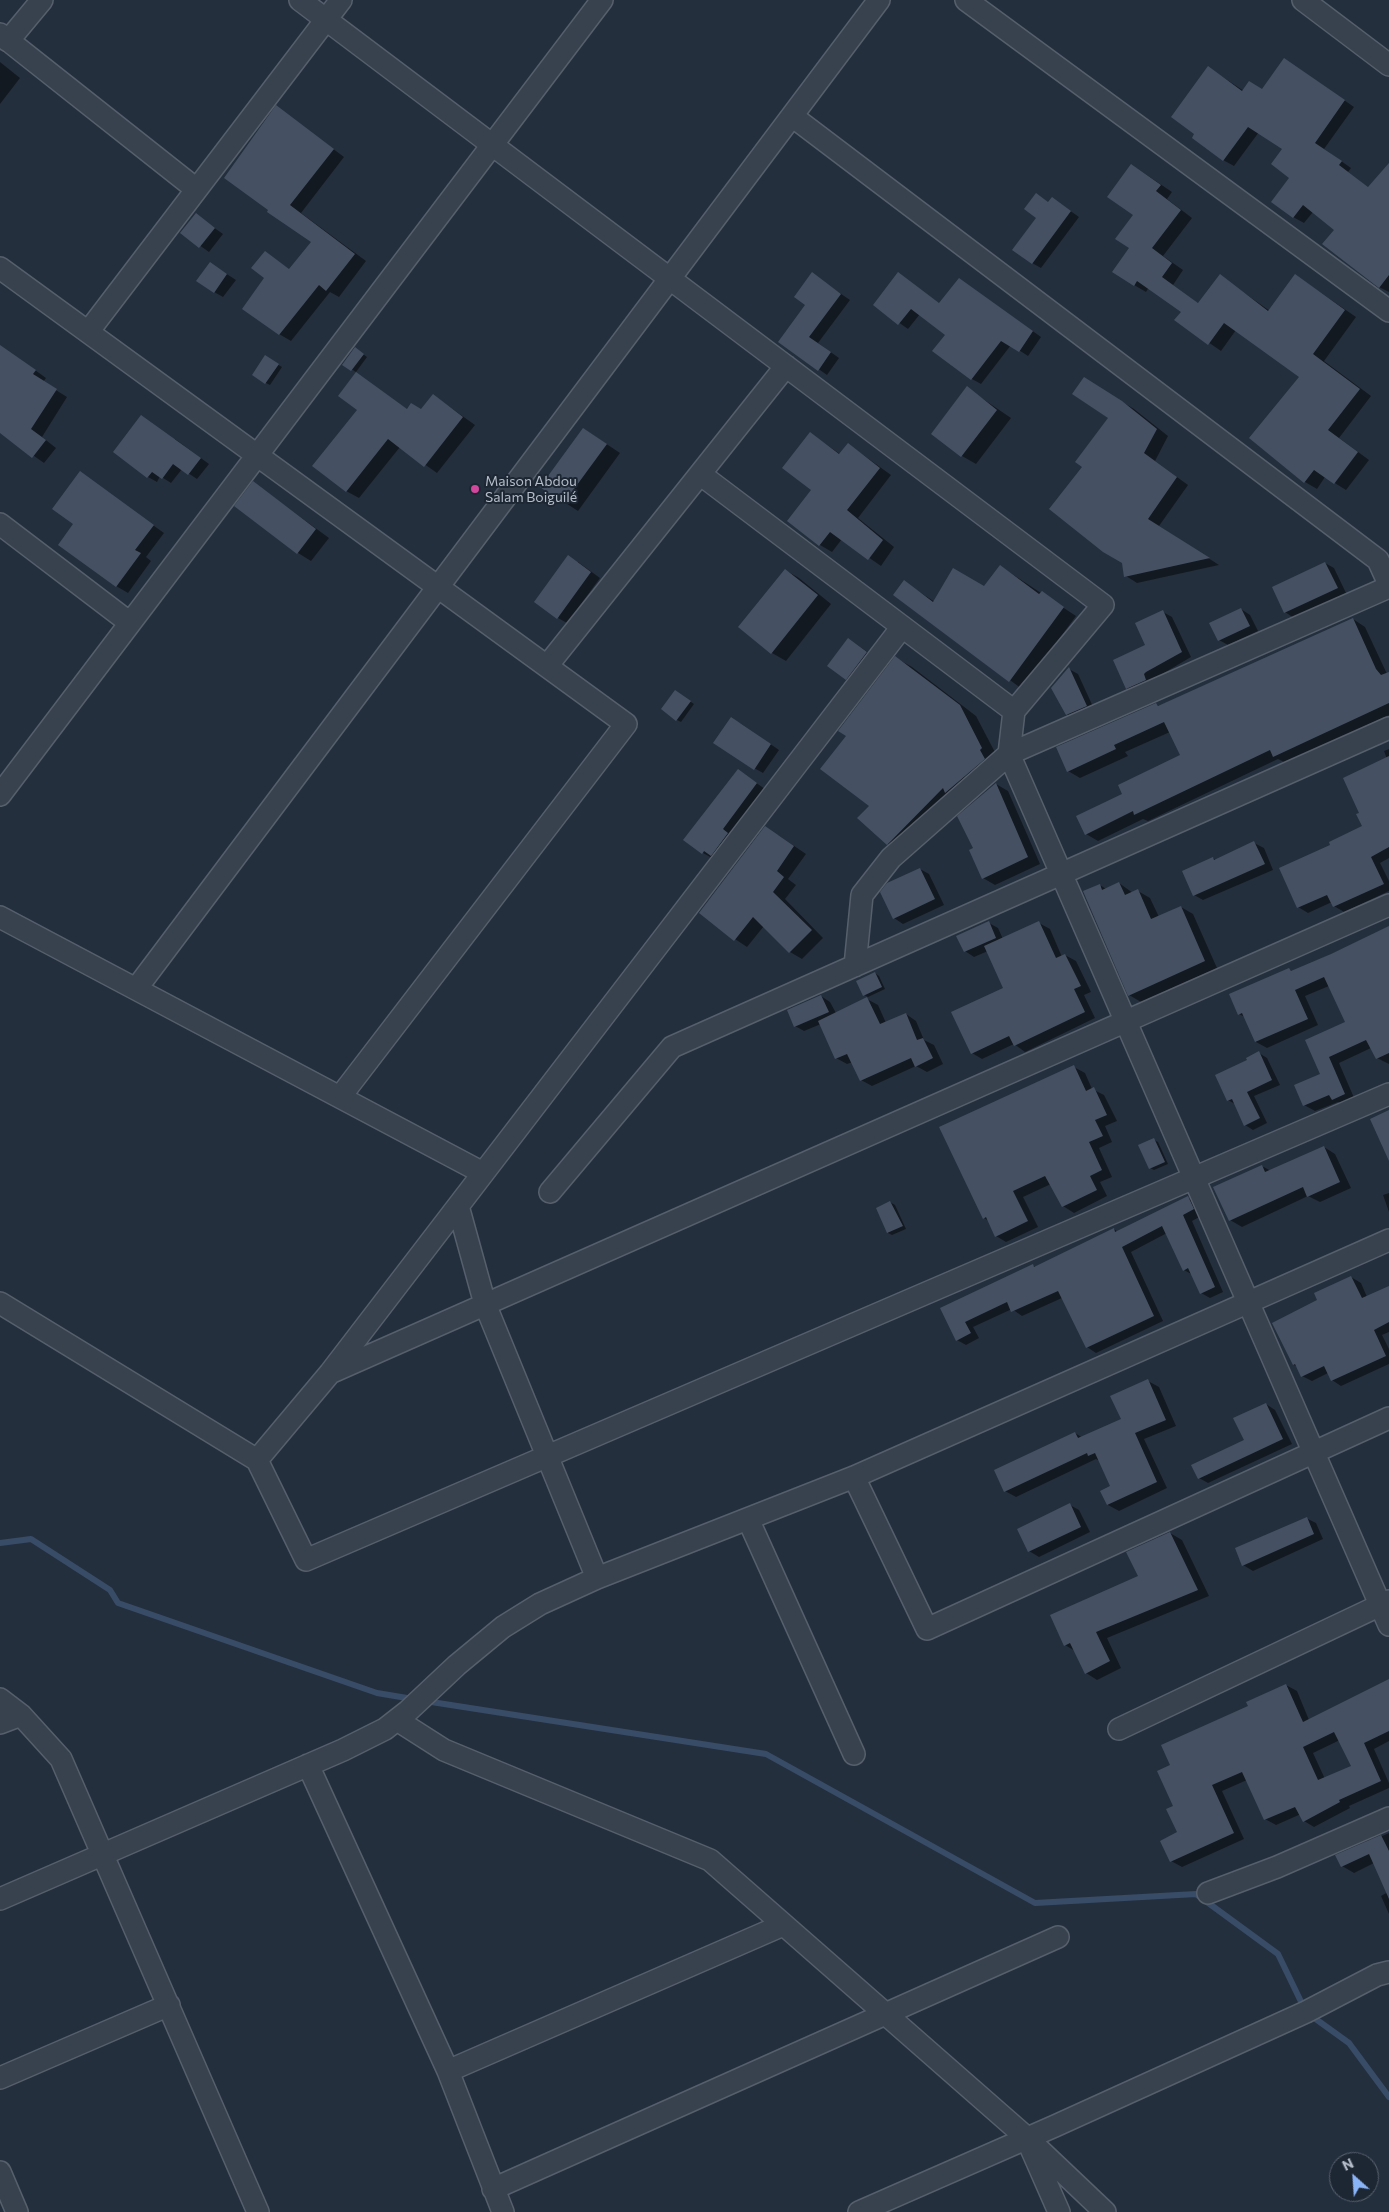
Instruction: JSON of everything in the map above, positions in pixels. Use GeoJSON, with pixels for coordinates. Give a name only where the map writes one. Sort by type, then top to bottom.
{"type":"FeatureCollection","features":[{"type":"Feature","properties":{"kind":"street"},"geometry":{"type":"LineString","coordinates":[[42,0],[4,38],[196,189]]}},
{"type":"Feature","properties":{"kind":"street"},"geometry":{"type":"LineString","coordinates":[[300,0],[1103,605],[1014,711],[1009,754],[1314,1453],[1384,1603],[1389,1626]]}},
{"type":"Feature","properties":{"kind":"street"},"geometry":{"type":"LineString","coordinates":[[88,332],[341,0]]}},
{"type":"Feature","properties":{"kind":"street"},"geometry":{"type":"LineString","coordinates":[[0,795],[602,0]]}},
{"type":"Feature","properties":{"kind":"street"},"geometry":{"type":"LineString","coordinates":[[136,989],[879,0]]}},
{"type":"Feature","properties":{"kind":"street"},"geometry":{"type":"LineString","coordinates":[[966,0],[1389,311]]}},
{"type":"Feature","properties":{"kind":"street"},"geometry":{"type":"LineString","coordinates":[[1303,0],[1389,65]]}},
{"type":"Feature","properties":{"kind":"street"},"geometry":{"type":"LineString","coordinates":[[792,116],[1378,560],[1389,586],[1009,754],[891,858],[862,895],[855,966]]}},
{"type":"Feature","properties":{"kind":"street"},"geometry":{"type":"LineString","coordinates":[[0,268],[626,724],[340,1097]]}},
{"type":"Feature","properties":{"kind":"street"},"geometry":{"type":"LineString","coordinates":[[547,666],[786,366]]}},
{"type":"Feature","properties":{"kind":"street"},"geometry":{"type":"LineString","coordinates":[[700,474],[1014,711]]}},
{"type":"Feature","properties":{"kind":"street"},"geometry":{"type":"LineString","coordinates":[[0,524],[130,623]]}},
{"type":"Feature","properties":{"kind":"street"},"geometry":{"type":"LineString","coordinates":[[257,1460],[330,1373],[902,627]]}},
{"type":"Feature","properties":{"kind":"street"},"geometry":{"type":"LineString","coordinates":[[550,1192],[672,1047],[1389,728]]}},
{"type":"Feature","properties":{"kind":"street"},"geometry":{"type":"LineString","coordinates":[[330,1373],[1389,905]]}},
{"type":"Feature","properties":{"kind":"street"},"geometry":{"type":"LineString","coordinates":[[0,917],[483,1173]]}},
{"type":"Feature","properties":{"kind":"street"},"geometry":{"type":"LineString","coordinates":[[0,1303],[257,1460],[306,1560],[1389,1094]]}},
{"type":"Feature","properties":{"kind":"street"},"geometry":{"type":"LineString","coordinates":[[458,1206],[485,1304],[549,1456],[597,1578]]}},
{"type":"Feature","properties":{"kind":"street"},"geometry":{"type":"LineString","coordinates":[[0,1899],[308,1766],[385,1729],[403,1716],[457,1665],[503,1628],[525,1614],[597,1578],[854,1477],[1389,1240]]}},
{"type":"Feature","properties":{"kind":"street"},"geometry":{"type":"LineString","coordinates":[[854,1477],[927,1629],[1389,1418]]}},
{"type":"Feature","properties":{"kind":"street"},"geometry":{"type":"LineString","coordinates":[[748,1520],[854,1754]]}},
{"type":"Feature","properties":{"kind":"street"},"geometry":{"type":"LineString","coordinates":[[1120,1729],[1384,1603]]}},
{"type":"Feature","properties":{"kind":"street"},"geometry":{"type":"LineString","coordinates":[[0,1699],[21,1715],[61,1759],[104,1854],[258,2212]]}},
{"type":"Feature","properties":{"kind":"street"},"geometry":{"type":"LineString","coordinates":[[0,1723],[21,1715]]}},
{"type":"Feature","properties":{"kind":"street"},"geometry":{"type":"LineString","coordinates":[[403,1716],[444,1750],[710,1860],[1027,2138],[1105,2212]]}},
{"type":"Feature","properties":{"kind":"street"},"geometry":{"type":"LineString","coordinates":[[308,1766],[448,2071],[503,2212]]}},
{"type":"Feature","properties":{"kind":"street"},"geometry":{"type":"LineString","coordinates":[[1208,1893],[1277,1867],[1389,1818]]}},
{"type":"Feature","properties":{"kind":"street"},"geometry":{"type":"LineString","coordinates":[[448,2071],[783,1926]]}},
{"type":"Feature","properties":{"kind":"street"},"geometry":{"type":"LineString","coordinates":[[493,2189],[1058,1937]]}},
{"type":"Feature","properties":{"kind":"street"},"geometry":{"type":"LineString","coordinates":[[859,2212],[1306,2012],[1377,1975],[1389,1972]]}},
{"type":"Feature","properties":{"kind":"street"},"geometry":{"type":"LineString","coordinates":[[0,2078],[169,2004]]}},
{"type":"Feature","properties":{"kind":"street"},"geometry":{"type":"LineString","coordinates":[[1027,2138],[1059,2212]]}},
{"type":"Feature","properties":{"kind":"street"},"geometry":{"type":"LineString","coordinates":[[0,2172],[17,2212]]}},
{"type":"Feature","properties":{"kind":"building"},"geometry":{"type":"Polygon","coordinates":[[[1284,58],[1345,100],[1315,143],[1342,161],[1339,165],[1368,187],[1389,163],[1389,275],[1379,288],[1322,244],[1334,230],[1303,205],[1293,218],[1271,202],[1289,178],[1271,164],[1282,149],[1248,127],[1223,161],[1192,138],[1194,134],[1171,117],[1208,66],[1242,91],[1249,81],[1262,89],[1284,58]]]}},
{"type":"Feature","properties":{"kind":"building"},"geometry":{"type":"Polygon","coordinates":[[[276,105],[334,149],[290,205],[355,254],[326,291],[319,285],[279,335],[242,309],[264,278],[251,268],[265,251],[289,269],[311,242],[267,212],[268,210],[224,178],[276,105]]]}},
{"type":"Feature","properties":{"kind":"building"},"geometry":{"type":"Polygon","coordinates":[[[1131,164],[1161,185],[1156,191],[1181,210],[1152,248],[1172,263],[1162,277],[1198,303],[1220,274],[1268,311],[1295,274],[1345,310],[1313,354],[1360,389],[1328,430],[1358,452],[1334,484],[1314,470],[1304,483],[1249,438],[1299,377],[1224,323],[1208,345],[1174,320],[1181,312],[1137,281],[1134,286],[1112,272],[1129,248],[1115,239],[1133,215],[1107,197],[1131,164]]]}},
{"type":"Feature","properties":{"kind":"building"},"geometry":{"type":"Polygon","coordinates":[[[1036,193],[1048,202],[1052,197],[1071,211],[1032,264],[1012,250],[1036,218],[1024,209],[1036,193]]]}},
{"type":"Feature","properties":{"kind":"building"},"geometry":{"type":"Polygon","coordinates":[[[196,213],[215,228],[199,248],[180,233],[196,213]]]}},
{"type":"Feature","properties":{"kind":"building"},"geometry":{"type":"Polygon","coordinates":[[[210,262],[227,274],[214,293],[196,281],[210,262]]]}},
{"type":"Feature","properties":{"kind":"building"},"geometry":{"type":"Polygon","coordinates":[[[812,272],[841,294],[809,337],[831,352],[818,371],[778,342],[805,305],[794,297],[812,272]]]}},
{"type":"Feature","properties":{"kind":"building"},"geometry":{"type":"Polygon","coordinates":[[[898,272],[939,303],[959,278],[1033,331],[1019,352],[1001,341],[971,380],[932,351],[945,335],[911,309],[898,325],[873,305],[898,272]]]}},
{"type":"Feature","properties":{"kind":"building"},"geometry":{"type":"Polygon","coordinates":[[[0,345],[36,370],[33,374],[57,389],[31,429],[46,440],[32,458],[0,433],[0,345]]]}},
{"type":"Feature","properties":{"kind":"building"},"geometry":{"type":"Polygon","coordinates":[[[355,347],[364,354],[351,371],[342,365],[355,347]]]}},
{"type":"Feature","properties":{"kind":"building"},"geometry":{"type":"Polygon","coordinates":[[[265,355],[279,364],[265,384],[252,375],[265,355]]]}},
{"type":"Feature","properties":{"kind":"building"},"geometry":{"type":"Polygon","coordinates":[[[356,372],[407,409],[411,403],[421,409],[433,394],[463,417],[424,467],[388,439],[346,492],[312,466],[357,410],[338,396],[356,372]]]}},
{"type":"Feature","properties":{"kind":"building"},"geometry":{"type":"Polygon","coordinates":[[[1084,377],[1122,401],[1157,429],[1144,453],[1177,477],[1148,519],[1210,558],[1124,577],[1122,563],[1103,552],[1049,509],[1082,467],[1075,462],[1108,418],[1072,394],[1084,377]]]}},
{"type":"Feature","properties":{"kind":"building"},"geometry":{"type":"Polygon","coordinates":[[[967,386],[997,410],[961,457],[931,434],[967,386]]]}},
{"type":"Feature","properties":{"kind":"building"},"geometry":{"type":"Polygon","coordinates":[[[141,415],[201,458],[188,475],[173,464],[162,479],[152,472],[147,478],[113,452],[141,415]]]}},
{"type":"Feature","properties":{"kind":"building"},"geometry":{"type":"Polygon","coordinates":[[[583,428],[607,444],[563,504],[540,487],[583,428]]]}},
{"type":"Feature","properties":{"kind":"building"},"geometry":{"type":"Polygon","coordinates":[[[810,432],[839,454],[848,443],[880,468],[847,510],[883,540],[868,560],[830,532],[819,546],[787,521],[811,490],[782,468],[810,432]]]}},
{"type":"Feature","properties":{"kind":"building"},"geometry":{"type":"Polygon","coordinates":[[[80,471],[154,525],[135,550],[141,553],[116,587],[58,545],[73,524],[52,509],[80,471]]]}},
{"type":"Feature","properties":{"kind":"building"},"geometry":{"type":"Polygon","coordinates":[[[253,481],[316,529],[297,554],[234,506],[253,481]]]}},
{"type":"Feature","properties":{"kind":"building"},"geometry":{"type":"Polygon","coordinates":[[[568,555],[591,572],[557,619],[534,602],[568,555]]]}},
{"type":"Feature","properties":{"kind":"building"},"geometry":{"type":"Polygon","coordinates":[[[1325,562],[1338,588],[1284,613],[1272,587],[1325,562]]]}},
{"type":"Feature","properties":{"kind":"building"},"geometry":{"type":"Polygon","coordinates":[[[1000,565],[1039,594],[1042,591],[1064,607],[1009,682],[893,595],[904,580],[933,602],[953,568],[984,586],[1000,565]]]}},
{"type":"Feature","properties":{"kind":"building"},"geometry":{"type":"Polygon","coordinates":[[[785,569],[818,595],[771,654],[738,627],[785,569]]]}},
{"type":"Feature","properties":{"kind":"building"},"geometry":{"type":"Polygon","coordinates":[[[1241,608],[1250,626],[1218,641],[1209,623],[1241,608]]]}},
{"type":"Feature","properties":{"kind":"building"},"geometry":{"type":"Polygon","coordinates":[[[1163,610],[1182,652],[1146,672],[1144,674],[1146,680],[1126,689],[1113,660],[1145,645],[1135,623],[1163,610]]]}},
{"type":"Feature","properties":{"kind":"building"},"geometry":{"type":"Polygon","coordinates":[[[1353,618],[1376,669],[1381,675],[1389,672],[1389,703],[1273,757],[1270,750],[1134,815],[1133,811],[1085,835],[1076,816],[1122,794],[1118,785],[1180,755],[1164,722],[1114,745],[1116,749],[1067,772],[1056,747],[1156,703],[1158,706],[1353,618]]]}},
{"type":"Feature","properties":{"kind":"building"},"geometry":{"type":"Polygon","coordinates":[[[848,638],[867,652],[846,680],[827,666],[848,638]]]}},
{"type":"Feature","properties":{"kind":"building"},"geometry":{"type":"Polygon","coordinates":[[[895,656],[960,705],[982,748],[980,750],[985,759],[945,793],[943,788],[887,845],[857,818],[869,806],[820,769],[846,736],[838,731],[895,656]]]}},
{"type":"Feature","properties":{"kind":"building"},"geometry":{"type":"Polygon","coordinates":[[[1069,667],[1087,706],[1066,715],[1051,688],[1069,667]]]}},
{"type":"Feature","properties":{"kind":"building"},"geometry":{"type":"Polygon","coordinates":[[[675,690],[691,701],[676,721],[661,709],[675,690]]]}},
{"type":"Feature","properties":{"kind":"building"},"geometry":{"type":"Polygon","coordinates":[[[731,717],[771,744],[754,770],[713,743],[731,717]]]}},
{"type":"Feature","properties":{"kind":"building"},"geometry":{"type":"Polygon","coordinates":[[[1389,756],[1389,847],[1371,857],[1384,884],[1333,907],[1327,895],[1297,908],[1279,868],[1330,845],[1329,842],[1362,826],[1356,814],[1359,813],[1343,778],[1389,756]]]}},
{"type":"Feature","properties":{"kind":"building"},"geometry":{"type":"Polygon","coordinates":[[[738,769],[757,783],[723,829],[728,833],[711,856],[704,851],[702,854],[683,840],[738,769]]]}},
{"type":"Feature","properties":{"kind":"building"},"geometry":{"type":"Polygon","coordinates":[[[996,783],[1028,857],[982,879],[969,850],[973,848],[957,816],[996,783]]]}},
{"type":"Feature","properties":{"kind":"building"},"geometry":{"type":"Polygon","coordinates":[[[765,826],[794,846],[777,871],[784,877],[773,892],[812,930],[789,953],[753,917],[734,941],[699,913],[765,826]]]}},
{"type":"Feature","properties":{"kind":"building"},"geometry":{"type":"Polygon","coordinates":[[[1254,841],[1265,864],[1193,896],[1182,871],[1213,857],[1214,860],[1254,841]]]}},
{"type":"Feature","properties":{"kind":"building"},"geometry":{"type":"Polygon","coordinates":[[[920,868],[935,899],[893,919],[880,892],[887,883],[920,868]]]}},
{"type":"Feature","properties":{"kind":"building"},"geometry":{"type":"Polygon","coordinates":[[[1119,882],[1125,895],[1138,889],[1151,919],[1181,906],[1205,961],[1128,996],[1083,891],[1100,884],[1102,890],[1119,882]]]}},
{"type":"Feature","properties":{"kind":"building"},"geometry":{"type":"Polygon","coordinates":[[[989,921],[996,938],[964,952],[956,936],[989,921]]]}},
{"type":"Feature","properties":{"kind":"building"},"geometry":{"type":"Polygon","coordinates":[[[1039,921],[1056,958],[1065,954],[1081,986],[1074,989],[1085,1012],[1014,1046],[1009,1036],[971,1054],[951,1012],[1003,988],[984,946],[1039,921]]]}},
{"type":"Feature","properties":{"kind":"building"},"geometry":{"type":"Polygon","coordinates":[[[1389,926],[1389,1053],[1376,1059],[1366,1040],[1329,1057],[1345,1094],[1332,1100],[1329,1095],[1303,1106],[1294,1085],[1320,1074],[1305,1040],[1345,1022],[1324,977],[1295,990],[1308,1019],[1255,1042],[1242,1013],[1238,1015],[1229,994],[1289,968],[1291,971],[1331,954],[1389,926]]]}},
{"type":"Feature","properties":{"kind":"building"},"geometry":{"type":"Polygon","coordinates":[[[875,972],[882,987],[863,996],[856,981],[875,972]]]}},
{"type":"Feature","properties":{"kind":"building"},"geometry":{"type":"Polygon","coordinates":[[[821,995],[829,1012],[794,1027],[787,1010],[821,995]]]}},
{"type":"Feature","properties":{"kind":"building"},"geometry":{"type":"Polygon","coordinates":[[[867,997],[880,1024],[906,1013],[917,1040],[923,1038],[933,1058],[915,1067],[911,1058],[860,1081],[847,1054],[835,1059],[818,1021],[867,997]]]}},
{"type":"Feature","properties":{"kind":"building"},"geometry":{"type":"Polygon","coordinates":[[[1259,1051],[1272,1080],[1247,1092],[1260,1118],[1244,1126],[1232,1099],[1227,1101],[1215,1075],[1247,1060],[1246,1058],[1259,1051]]]}},
{"type":"Feature","properties":{"kind":"building"},"geometry":{"type":"Polygon","coordinates":[[[1074,1065],[1086,1091],[1094,1087],[1107,1115],[1095,1120],[1103,1136],[1089,1142],[1102,1170],[1090,1176],[1097,1190],[1062,1207],[1045,1176],[1013,1191],[1028,1221],[995,1237],[986,1217],[983,1219],[939,1127],[1074,1065]]]}},
{"type":"Feature","properties":{"kind":"building"},"geometry":{"type":"Polygon","coordinates":[[[1389,1110],[1389,1161],[1370,1119],[1389,1110]]]}},
{"type":"Feature","properties":{"kind":"building"},"geometry":{"type":"Polygon","coordinates":[[[1154,1138],[1165,1162],[1149,1169],[1138,1145],[1154,1138]]]}},
{"type":"Feature","properties":{"kind":"building"},"geometry":{"type":"Polygon","coordinates":[[[1324,1146],[1340,1182],[1307,1197],[1303,1187],[1229,1221],[1213,1187],[1262,1165],[1265,1172],[1324,1146]]]}},
{"type":"Feature","properties":{"kind":"building"},"geometry":{"type":"Polygon","coordinates":[[[1188,1196],[1194,1209],[1183,1215],[1215,1287],[1200,1294],[1188,1268],[1183,1271],[1162,1226],[1122,1247],[1154,1316],[1086,1348],[1058,1291],[1011,1312],[1007,1302],[965,1322],[971,1333],[956,1341],[940,1308],[1033,1264],[1034,1267],[1114,1228],[1115,1232],[1188,1196]]]}},
{"type":"Feature","properties":{"kind":"building"},"geometry":{"type":"Polygon","coordinates":[[[890,1201],[903,1226],[887,1233],[876,1208],[890,1201]]]}},
{"type":"Feature","properties":{"kind":"building"},"geometry":{"type":"Polygon","coordinates":[[[1351,1276],[1362,1298],[1389,1286],[1389,1322],[1374,1330],[1386,1356],[1331,1381],[1324,1366],[1301,1377],[1272,1323],[1317,1300],[1314,1293],[1351,1276]]]}},
{"type":"Feature","properties":{"kind":"building"},"geometry":{"type":"Polygon","coordinates":[[[1148,1379],[1166,1420],[1135,1433],[1157,1482],[1107,1505],[1100,1491],[1110,1486],[1095,1453],[1088,1456],[1087,1453],[1004,1492],[994,1470],[1075,1432],[1078,1438],[1121,1419],[1110,1396],[1148,1379]]]}},
{"type":"Feature","properties":{"kind":"building"},"geometry":{"type":"Polygon","coordinates":[[[1266,1403],[1283,1439],[1198,1479],[1191,1465],[1244,1440],[1233,1418],[1266,1403]]]}},
{"type":"Feature","properties":{"kind":"building"},"geometry":{"type":"Polygon","coordinates":[[[1070,1503],[1081,1527],[1028,1552],[1017,1529],[1070,1503]]]}},
{"type":"Feature","properties":{"kind":"building"},"geometry":{"type":"Polygon","coordinates":[[[1307,1517],[1314,1534],[1242,1566],[1235,1548],[1307,1517]]]}},
{"type":"Feature","properties":{"kind":"building"},"geometry":{"type":"Polygon","coordinates":[[[1170,1532],[1198,1590],[1096,1632],[1110,1661],[1085,1674],[1070,1643],[1064,1646],[1050,1615],[1138,1576],[1126,1552],[1170,1532]]]}},
{"type":"Feature","properties":{"kind":"building"},"geometry":{"type":"Polygon","coordinates":[[[1389,1679],[1389,1731],[1364,1743],[1381,1781],[1339,1800],[1340,1802],[1303,1822],[1295,1807],[1264,1820],[1242,1772],[1212,1785],[1234,1833],[1170,1862],[1160,1841],[1177,1832],[1166,1809],[1173,1806],[1157,1771],[1170,1765],[1161,1745],[1248,1706],[1246,1702],[1286,1684],[1303,1722],[1389,1679]],[[1334,1732],[1303,1747],[1318,1780],[1351,1766],[1334,1732]]]}},
{"type":"Feature","properties":{"kind":"building"},"geometry":{"type":"Polygon","coordinates":[[[1381,1835],[1389,1851],[1389,1899],[1369,1854],[1341,1867],[1335,1855],[1381,1835]]]}},
{"type":"Feature","properties":{"kind":"waterway"},"geometry":{"type":"LineString","coordinates":[[0,1543],[31,1539],[110,1590],[118,1603],[377,1693],[413,1699]]}},
{"type":"Feature","properties":{"kind":"waterway"},"geometry":{"type":"LineString","coordinates":[[425,1701],[766,1754],[1035,1903],[1196,1894],[1278,1954],[1306,2012],[1349,2043],[1389,2097]]}},
{"type":"Feature","properties":{"kind":"place","name":"Maison Abdou Salam Boiguilé"},"geometry":{"type":"Point","coordinates":[475,489]}}]}
